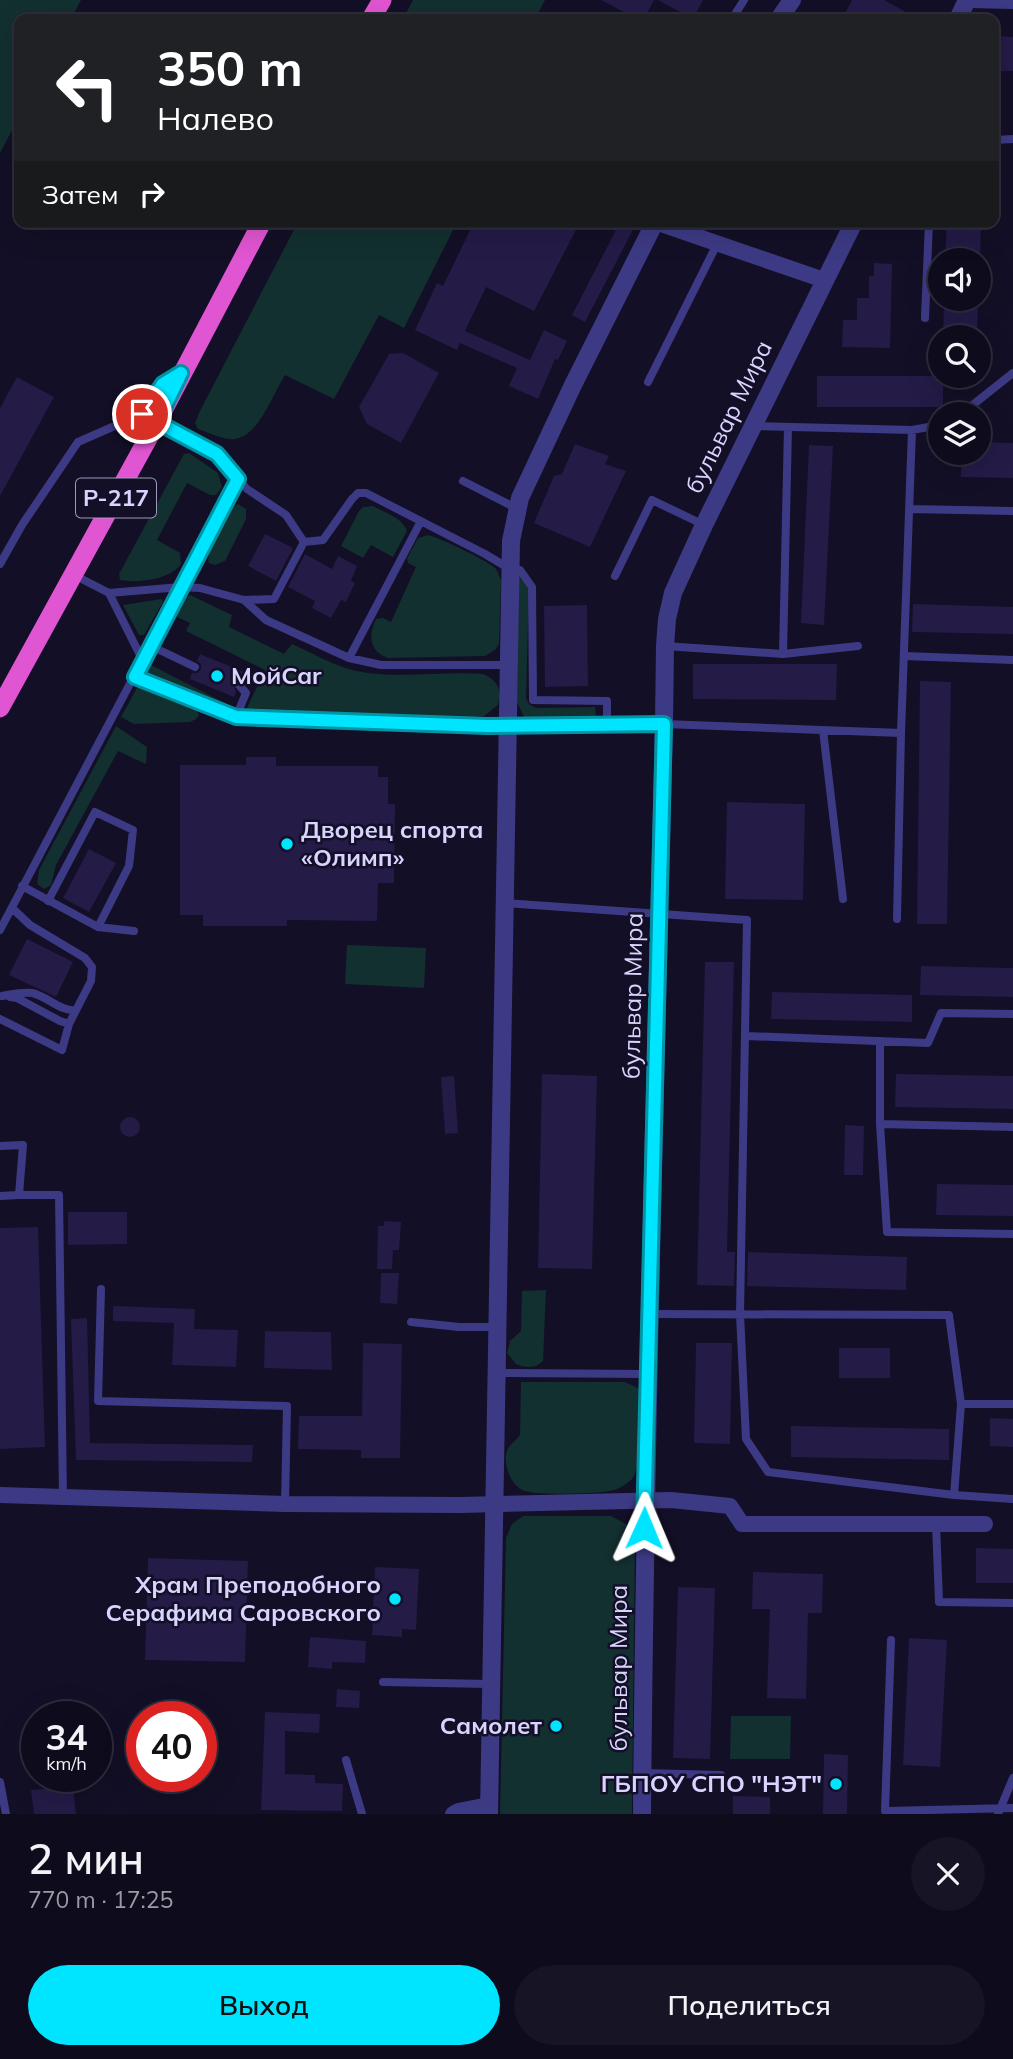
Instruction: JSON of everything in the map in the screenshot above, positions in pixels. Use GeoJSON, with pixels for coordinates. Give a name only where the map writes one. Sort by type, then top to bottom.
{"type":"FeatureCollection","features":[{"type":"Feature","properties":{"kind":"highway","name":"Р-217"},"geometry":{"type":"LineString","coordinates":[[0,708],[157,422],[259,228]]}},
{"type":"Feature","properties":{"kind":"street"},"geometry":{"type":"LineString","coordinates":[[969,0],[1013,1]]}},
{"type":"Feature","properties":{"kind":"street"},"geometry":{"type":"LineString","coordinates":[[453,1814],[458,1811],[489,1810],[511,541],[516,508],[573,384],[652,228]]}},
{"type":"Feature","properties":{"kind":"street"},"geometry":{"type":"LineString","coordinates":[[672,228],[824,280]]}},
{"type":"Feature","properties":{"kind":"street","name":"бульвар Мира"},"geometry":{"type":"LineString","coordinates":[[642,1814],[645,1501],[667,619],[673,593],[704,525],[851,228]]}},
{"type":"Feature","properties":{"kind":"street"},"geometry":{"type":"LineString","coordinates":[[508,726],[664,724]]}},
{"type":"Feature","properties":{"kind":"street"},"geometry":{"type":"LineString","coordinates":[[0,1495],[285,1504],[495,1504],[671,1500],[730,1506],[742,1524],[985,1524]]}},
{"type":"Feature","properties":{"kind":"lane"},"geometry":{"type":"LineString","coordinates":[[925,318],[929,228]]}},
{"type":"Feature","properties":{"kind":"lane"},"geometry":{"type":"LineString","coordinates":[[648,382],[718,244]]}},
{"type":"Feature","properties":{"kind":"lane"},"geometry":{"type":"LineString","coordinates":[[0,564],[22,524],[78,442],[142,414],[163,384],[181,373]]}},
{"type":"Feature","properties":{"kind":"lane"},"geometry":{"type":"LineString","coordinates":[[976,402],[1013,373]]}},
{"type":"Feature","properties":{"kind":"lane"},"geometry":{"type":"LineString","coordinates":[[157,422],[217,454],[247,489],[286,515],[304,542]]}},
{"type":"Feature","properties":{"kind":"lane"},"geometry":{"type":"LineString","coordinates":[[752,426],[912,430],[928,427]]}},
{"type":"Feature","properties":{"kind":"lane"},"geometry":{"type":"LineString","coordinates":[[783,654],[788,427]]}},
{"type":"Feature","properties":{"kind":"lane"},"geometry":{"type":"LineString","coordinates":[[897,919],[912,430]]}},
{"type":"Feature","properties":{"kind":"lane"},"geometry":{"type":"LineString","coordinates":[[0,930],[238,479]]}},
{"type":"Feature","properties":{"kind":"lane"},"geometry":{"type":"LineString","coordinates":[[463,481],[516,508]]}},
{"type":"Feature","properties":{"kind":"lane"},"geometry":{"type":"LineString","coordinates":[[304,542],[323,540],[352,499],[358,494],[366,493],[510,569],[520,570],[532,587],[533,700],[607,701],[607,726]]}},
{"type":"Feature","properties":{"kind":"lane"},"geometry":{"type":"LineString","coordinates":[[615,576],[652,500],[704,525]]}},
{"type":"Feature","properties":{"kind":"lane"},"geometry":{"type":"LineString","coordinates":[[909,509],[1013,511]]}},
{"type":"Feature","properties":{"kind":"lane"},"geometry":{"type":"LineString","coordinates":[[349,658],[421,521]]}},
{"type":"Feature","properties":{"kind":"lane"},"geometry":{"type":"LineString","coordinates":[[74,575],[109,593],[181,587],[200,588],[244,600],[274,598],[304,542]]}},
{"type":"Feature","properties":{"kind":"lane"},"geometry":{"type":"LineString","coordinates":[[109,593],[143,662]]}},
{"type":"Feature","properties":{"kind":"lane"},"geometry":{"type":"LineString","coordinates":[[244,600],[266,620],[349,658],[381,665],[509,665]]}},
{"type":"Feature","properties":{"kind":"lane"},"geometry":{"type":"LineString","coordinates":[[150,646],[195,667]]}},
{"type":"Feature","properties":{"kind":"lane"},"geometry":{"type":"LineString","coordinates":[[665,646],[783,654],[858,646]]}},
{"type":"Feature","properties":{"kind":"lane"},"geometry":{"type":"LineString","coordinates":[[904,656],[1013,660]]}},
{"type":"Feature","properties":{"kind":"lane"},"geometry":{"type":"LineString","coordinates":[[135,677],[236,717],[508,726]]}},
{"type":"Feature","properties":{"kind":"lane"},"geometry":{"type":"LineString","coordinates":[[236,717],[246,693],[239,685]]}},
{"type":"Feature","properties":{"kind":"lane"},"geometry":{"type":"LineString","coordinates":[[664,724],[901,733]]}},
{"type":"Feature","properties":{"kind":"lane"},"geometry":{"type":"LineString","coordinates":[[823,730],[843,899]]}},
{"type":"Feature","properties":{"kind":"lane"},"geometry":{"type":"LineString","coordinates":[[48,901],[95,812],[133,830],[129,866],[98,927]]}},
{"type":"Feature","properties":{"kind":"lane"},"geometry":{"type":"LineString","coordinates":[[22,886],[98,927],[134,931]]}},
{"type":"Feature","properties":{"kind":"lane"},"geometry":{"type":"LineString","coordinates":[[506,903],[660,916],[747,920],[740,1314],[746,1439],[768,1472],[954,1495],[1013,1499]]}},
{"type":"Feature","properties":{"kind":"lane"},"geometry":{"type":"LineString","coordinates":[[0,1019],[62,1050],[69,1024],[91,981],[92,967],[85,958],[30,925],[12,908]]}},
{"type":"Feature","properties":{"kind":"lane"},"geometry":{"type":"LineString","coordinates":[[1,997],[34,993],[69,1010],[76,1010]]}},
{"type":"Feature","properties":{"kind":"lane"},"geometry":{"type":"LineString","coordinates":[[1,997],[17,998],[69,1024]]}},
{"type":"Feature","properties":{"kind":"lane"},"geometry":{"type":"LineString","coordinates":[[746,1036],[928,1043],[941,1013],[1013,1014]]}},
{"type":"Feature","properties":{"kind":"lane"},"geometry":{"type":"LineString","coordinates":[[880,1041],[880,1125],[887,1232],[1013,1234]]}},
{"type":"Feature","properties":{"kind":"lane"},"geometry":{"type":"LineString","coordinates":[[880,1125],[1013,1127]]}},
{"type":"Feature","properties":{"kind":"lane"},"geometry":{"type":"LineString","coordinates":[[0,1146],[23,1145],[19,1195]]}},
{"type":"Feature","properties":{"kind":"lane"},"geometry":{"type":"LineString","coordinates":[[0,1196],[59,1195],[64,1498]]}},
{"type":"Feature","properties":{"kind":"lane"},"geometry":{"type":"LineString","coordinates":[[101,1289],[98,1401],[287,1406],[285,1504]]}},
{"type":"Feature","properties":{"kind":"lane"},"geometry":{"type":"LineString","coordinates":[[650,1314],[949,1315],[961,1404],[954,1495]]}},
{"type":"Feature","properties":{"kind":"lane"},"geometry":{"type":"LineString","coordinates":[[411,1322],[459,1327],[496,1327]]}},
{"type":"Feature","properties":{"kind":"lane"},"geometry":{"type":"LineString","coordinates":[[497,1373],[649,1374]]}},
{"type":"Feature","properties":{"kind":"lane"},"geometry":{"type":"LineString","coordinates":[[961,1404],[1013,1404]]}},
{"type":"Feature","properties":{"kind":"lane"},"geometry":{"type":"LineString","coordinates":[[936,1524],[939,1602],[1013,1603]]}},
{"type":"Feature","properties":{"kind":"lane"},"geometry":{"type":"LineString","coordinates":[[891,1640],[885,1811],[1000,1811],[1013,1808]]}},
{"type":"Feature","properties":{"kind":"lane"},"geometry":{"type":"LineString","coordinates":[[383,1682],[491,1684]]}},
{"type":"Feature","properties":{"kind":"lane"},"geometry":{"type":"LineString","coordinates":[[346,1760],[362,1814]]}},
{"type":"Feature","properties":{"kind":"lane"},"geometry":{"type":"LineString","coordinates":[[642,1773],[721,1775]]}},
{"type":"Feature","properties":{"kind":"lane"},"geometry":{"type":"LineString","coordinates":[[1000,1811],[1013,1779]]}},
{"type":"Feature","properties":{"kind":"lane"},"geometry":{"type":"LineString","coordinates":[[0,1782],[6,1814]]}},
{"type":"Feature","properties":{"kind":"green space"},"geometry":{"type":"Polygon","coordinates":[[[0,0],[81,0],[74,14],[14,14],[14,126],[0,153],[0,0]]]}},
{"type":"Feature","properties":{"kind":"green space"},"geometry":{"type":"Polygon","coordinates":[[[413,0],[545,0],[538,14],[406,14],[413,0]]]}},
{"type":"Feature","properties":{"kind":"green space"},"geometry":{"type":"Polygon","coordinates":[[[295,228],[454,228],[404,328],[379,315],[334,399],[285,375],[256,426],[239,438],[230,439],[198,429],[195,423],[295,228]]]}},
{"type":"Feature","properties":{"kind":"green space"},"geometry":{"type":"Polygon","coordinates":[[[189,453],[218,473],[222,487],[216,495],[210,495],[187,483],[157,540],[180,553],[181,564],[162,577],[136,581],[120,580],[119,574],[184,454],[189,453]]]}},
{"type":"Feature","properties":{"kind":"green space"},"geometry":{"type":"Polygon","coordinates":[[[238,504],[246,509],[246,519],[225,561],[215,565],[209,563],[208,557],[217,530],[228,513],[238,504]]]}},
{"type":"Feature","properties":{"kind":"green space"},"geometry":{"type":"Polygon","coordinates":[[[373,506],[397,519],[407,531],[393,557],[371,545],[363,558],[341,546],[359,511],[363,507],[373,506]]]}},
{"type":"Feature","properties":{"kind":"green space"},"geometry":{"type":"Polygon","coordinates":[[[428,535],[475,556],[492,565],[497,571],[501,580],[499,644],[485,656],[388,658],[374,647],[371,637],[376,619],[383,618],[391,622],[416,567],[408,563],[407,558],[418,538],[428,535]]]}},
{"type":"Feature","properties":{"kind":"green space"},"geometry":{"type":"Polygon","coordinates":[[[519,574],[529,588],[526,698],[529,704],[536,708],[595,707],[596,716],[524,717],[517,702],[519,574]]]}},
{"type":"Feature","properties":{"kind":"green space"},"geometry":{"type":"Polygon","coordinates":[[[190,595],[232,615],[229,627],[284,654],[292,644],[337,665],[367,673],[483,674],[498,686],[498,705],[484,716],[474,717],[245,712],[265,670],[186,631],[190,623],[173,615],[182,599],[190,595]]]}},
{"type":"Feature","properties":{"kind":"green space"},"geometry":{"type":"Polygon","coordinates":[[[162,599],[163,602],[144,635],[139,635],[123,605],[162,599]]]}},
{"type":"Feature","properties":{"kind":"green space"},"geometry":{"type":"Polygon","coordinates":[[[149,664],[229,705],[145,675],[149,664]]]}},
{"type":"Feature","properties":{"kind":"green space"},"geometry":{"type":"Polygon","coordinates":[[[138,686],[194,705],[199,715],[190,722],[134,724],[121,717],[138,686]]]}},
{"type":"Feature","properties":{"kind":"green space"},"geometry":{"type":"Polygon","coordinates":[[[116,726],[147,747],[146,764],[118,751],[56,865],[51,885],[44,889],[37,884],[39,870],[116,726]]]}},
{"type":"Feature","properties":{"kind":"green space"},"geometry":{"type":"Polygon","coordinates":[[[347,945],[426,948],[424,988],[345,984],[347,945]]]}},
{"type":"Feature","properties":{"kind":"green space"},"geometry":{"type":"Polygon","coordinates":[[[546,1290],[543,1361],[530,1367],[516,1364],[507,1353],[510,1341],[521,1331],[522,1291],[546,1290]]]}},
{"type":"Feature","properties":{"kind":"green space"},"geometry":{"type":"Polygon","coordinates":[[[521,1382],[625,1382],[638,1388],[641,1435],[636,1472],[632,1479],[616,1489],[595,1493],[539,1493],[517,1487],[510,1476],[506,1458],[509,1447],[520,1435],[521,1382]]]}},
{"type":"Feature","properties":{"kind":"green space"},"geometry":{"type":"Polygon","coordinates":[[[523,1516],[611,1516],[626,1524],[635,1540],[632,1814],[500,1814],[506,1538],[512,1524],[523,1516]]]}},
{"type":"Feature","properties":{"kind":"green space"},"geometry":{"type":"Polygon","coordinates":[[[731,1716],[791,1716],[790,1759],[730,1759],[731,1716]]]}},
{"type":"Feature","properties":{"kind":"building"},"geometry":{"type":"Polygon","coordinates":[[[601,0],[654,0],[647,14],[628,14],[601,0]]]}},
{"type":"Feature","properties":{"kind":"building"},"geometry":{"type":"Polygon","coordinates":[[[658,0],[703,0],[696,14],[684,14],[658,0]]]}},
{"type":"Feature","properties":{"kind":"building"},"geometry":{"type":"Polygon","coordinates":[[[852,0],[884,0],[910,14],[845,14],[852,0]]]}},
{"type":"Feature","properties":{"kind":"building"},"geometry":{"type":"Polygon","coordinates":[[[999,36],[1013,37],[1013,71],[999,71],[999,36]]]}},
{"type":"Feature","properties":{"kind":"building"},"geometry":{"type":"Polygon","coordinates":[[[471,228],[577,228],[534,311],[486,287],[465,331],[530,360],[544,330],[567,341],[558,360],[555,359],[538,399],[509,386],[517,368],[460,343],[457,350],[415,330],[437,283],[443,286],[471,228]]]}},
{"type":"Feature","properties":{"kind":"building"},"geometry":{"type":"Polygon","coordinates":[[[617,228],[634,228],[585,322],[572,315],[617,228]]]}},
{"type":"Feature","properties":{"kind":"building"},"geometry":{"type":"Polygon","coordinates":[[[947,228],[981,228],[980,248],[946,248],[947,228]]]}},
{"type":"Feature","properties":{"kind":"building"},"geometry":{"type":"Polygon","coordinates":[[[874,263],[892,264],[890,348],[842,347],[843,320],[857,320],[857,298],[869,298],[869,276],[874,276],[874,263]]]}},
{"type":"Feature","properties":{"kind":"building"},"geometry":{"type":"Polygon","coordinates":[[[944,311],[978,311],[977,325],[943,325],[944,311]]]}},
{"type":"Feature","properties":{"kind":"building"},"geometry":{"type":"Polygon","coordinates":[[[403,353],[439,373],[401,443],[367,424],[359,407],[389,354],[403,353]]]}},
{"type":"Feature","properties":{"kind":"building"},"geometry":{"type":"Polygon","coordinates":[[[817,376],[928,376],[928,388],[943,388],[943,402],[928,402],[928,407],[817,407],[817,376]]]}},
{"type":"Feature","properties":{"kind":"building"},"geometry":{"type":"Polygon","coordinates":[[[17,377],[54,397],[0,496],[0,408],[17,377]]]}},
{"type":"Feature","properties":{"kind":"building"},"geometry":{"type":"Polygon","coordinates":[[[991,442],[1013,443],[1013,478],[961,477],[962,465],[991,465],[991,442]]]}},
{"type":"Feature","properties":{"kind":"building"},"geometry":{"type":"Polygon","coordinates":[[[575,444],[609,456],[605,464],[626,471],[590,547],[534,523],[554,476],[562,474],[575,444]]]}},
{"type":"Feature","properties":{"kind":"building"},"geometry":{"type":"Polygon","coordinates":[[[809,445],[833,446],[824,625],[801,623],[809,445]]]}},
{"type":"Feature","properties":{"kind":"building"},"geometry":{"type":"Polygon","coordinates":[[[265,534],[293,548],[276,581],[248,566],[265,534]]]}},
{"type":"Feature","properties":{"kind":"building"},"geometry":{"type":"Polygon","coordinates":[[[305,554],[332,569],[338,556],[357,566],[351,581],[355,583],[346,602],[341,600],[331,618],[312,608],[315,601],[288,587],[305,554]]]}},
{"type":"Feature","properties":{"kind":"building"},"geometry":{"type":"Polygon","coordinates":[[[913,604],[1013,607],[1013,634],[912,632],[913,604]]]}},
{"type":"Feature","properties":{"kind":"building"},"geometry":{"type":"Polygon","coordinates":[[[587,605],[588,686],[545,687],[544,606],[587,605]]]}},
{"type":"Feature","properties":{"kind":"building","name":"МойCar"},"geometry":{"type":"Polygon","coordinates":[[[200,654],[244,672],[241,679],[233,682],[236,692],[234,697],[190,679],[192,673],[198,673],[201,669],[201,664],[197,661],[200,654]]]}},
{"type":"Feature","properties":{"kind":"building"},"geometry":{"type":"Polygon","coordinates":[[[693,664],[837,664],[836,700],[693,699],[693,664]]]}},
{"type":"Feature","properties":{"kind":"building"},"geometry":{"type":"Polygon","coordinates":[[[920,681],[951,682],[947,924],[917,924],[920,681]]]}},
{"type":"Feature","properties":{"kind":"building","name":"Дворец спорта «Олимп»"},"geometry":{"type":"Polygon","coordinates":[[[246,757],[276,757],[276,766],[378,766],[378,777],[388,777],[388,804],[395,804],[394,883],[378,883],[377,921],[287,920],[287,926],[203,926],[203,915],[180,915],[180,765],[246,765],[246,757]]]}},
{"type":"Feature","properties":{"kind":"building"},"geometry":{"type":"Polygon","coordinates":[[[727,802],[805,804],[803,900],[725,899],[727,802]]]}},
{"type":"Feature","properties":{"kind":"building"},"geometry":{"type":"Polygon","coordinates":[[[89,849],[116,863],[89,912],[63,898],[89,849]]]}},
{"type":"Feature","properties":{"kind":"building"},"geometry":{"type":"Polygon","coordinates":[[[27,939],[73,962],[56,997],[9,975],[27,939]]]}},
{"type":"Feature","properties":{"kind":"building"},"geometry":{"type":"Polygon","coordinates":[[[705,962],[734,962],[727,1252],[735,1252],[734,1286],[697,1285],[705,962]]]}},
{"type":"Feature","properties":{"kind":"building"},"geometry":{"type":"Polygon","coordinates":[[[921,966],[1013,968],[1013,997],[920,995],[921,966]]]}},
{"type":"Feature","properties":{"kind":"building"},"geometry":{"type":"Polygon","coordinates":[[[772,992],[912,995],[912,1022],[771,1019],[772,992]]]}},
{"type":"Feature","properties":{"kind":"building"},"geometry":{"type":"Polygon","coordinates":[[[542,1074],[597,1076],[592,1269],[538,1268],[542,1074]]]}},
{"type":"Feature","properties":{"kind":"building"},"geometry":{"type":"Polygon","coordinates":[[[896,1074],[1013,1076],[1013,1109],[895,1107],[896,1074]]]}},
{"type":"Feature","properties":{"kind":"building"},"geometry":{"type":"Polygon","coordinates":[[[454,1076],[458,1133],[445,1134],[441,1077],[454,1076]]]}},
{"type":"Feature","properties":{"kind":"building"},"geometry":{"type":"Polygon","coordinates":[[[126,1117],[134,1117],[140,1127],[134,1137],[126,1137],[120,1131],[120,1123],[126,1117]]]}},
{"type":"Feature","properties":{"kind":"building"},"geometry":{"type":"Polygon","coordinates":[[[845,1125],[864,1126],[863,1175],[844,1175],[845,1125]]]}},
{"type":"Feature","properties":{"kind":"building"},"geometry":{"type":"Polygon","coordinates":[[[937,1184],[1013,1185],[1013,1216],[936,1215],[937,1184]]]}},
{"type":"Feature","properties":{"kind":"building"},"geometry":{"type":"Polygon","coordinates":[[[68,1212],[127,1212],[127,1244],[68,1245],[68,1212]]]}},
{"type":"Feature","properties":{"kind":"building"},"geometry":{"type":"Polygon","coordinates":[[[384,1221],[401,1222],[399,1250],[393,1250],[392,1269],[377,1269],[378,1226],[384,1226],[384,1221]]]}},
{"type":"Feature","properties":{"kind":"building"},"geometry":{"type":"Polygon","coordinates":[[[38,1227],[45,1447],[0,1449],[0,1228],[38,1227]]]}},
{"type":"Feature","properties":{"kind":"building"},"geometry":{"type":"Polygon","coordinates":[[[748,1252],[907,1257],[906,1290],[747,1286],[748,1252]]]}},
{"type":"Feature","properties":{"kind":"building"},"geometry":{"type":"Polygon","coordinates":[[[381,1273],[399,1273],[397,1304],[380,1303],[381,1273]]]}},
{"type":"Feature","properties":{"kind":"building"},"geometry":{"type":"Polygon","coordinates":[[[113,1306],[195,1309],[194,1329],[238,1330],[236,1367],[172,1365],[174,1323],[113,1321],[113,1306]]]}},
{"type":"Feature","properties":{"kind":"building"},"geometry":{"type":"Polygon","coordinates":[[[87,1318],[90,1443],[253,1445],[252,1462],[76,1460],[71,1319],[87,1318]]]}},
{"type":"Feature","properties":{"kind":"building"},"geometry":{"type":"Polygon","coordinates":[[[265,1331],[331,1332],[332,1370],[264,1368],[265,1331]]]}},
{"type":"Feature","properties":{"kind":"building"},"geometry":{"type":"Polygon","coordinates":[[[363,1343],[402,1344],[400,1458],[361,1458],[361,1450],[298,1449],[299,1416],[362,1416],[363,1343]]]}},
{"type":"Feature","properties":{"kind":"building"},"geometry":{"type":"Polygon","coordinates":[[[696,1343],[732,1343],[730,1444],[694,1443],[696,1343]]]}},
{"type":"Feature","properties":{"kind":"building"},"geometry":{"type":"Polygon","coordinates":[[[839,1348],[890,1348],[890,1378],[839,1378],[839,1348]]]}},
{"type":"Feature","properties":{"kind":"building"},"geometry":{"type":"Polygon","coordinates":[[[990,1418],[1013,1419],[1013,1447],[990,1446],[990,1418]]]}},
{"type":"Feature","properties":{"kind":"building"},"geometry":{"type":"Polygon","coordinates":[[[791,1426],[949,1429],[949,1460],[791,1457],[791,1426]]]}},
{"type":"Feature","properties":{"kind":"building"},"geometry":{"type":"Polygon","coordinates":[[[976,1548],[1013,1549],[1013,1583],[976,1583],[976,1548]]]}},
{"type":"Feature","properties":{"kind":"building"},"geometry":{"type":"Polygon","coordinates":[[[148,1558],[248,1561],[245,1662],[145,1660],[148,1558]]]}},
{"type":"Feature","properties":{"kind":"building","name":"Храм Преподобного Серафима Саровского"},"geometry":{"type":"Polygon","coordinates":[[[375,1567],[419,1569],[416,1630],[402,1629],[402,1637],[372,1635],[375,1567]]]}},
{"type":"Feature","properties":{"kind":"building"},"geometry":{"type":"Polygon","coordinates":[[[753,1572],[823,1574],[822,1613],[808,1613],[806,1699],[767,1698],[770,1609],[752,1609],[753,1572]]]}},
{"type":"Feature","properties":{"kind":"building"},"geometry":{"type":"Polygon","coordinates":[[[678,1587],[715,1588],[710,1759],[673,1758],[678,1587]]]}},
{"type":"Feature","properties":{"kind":"building"},"geometry":{"type":"Polygon","coordinates":[[[310,1637],[366,1641],[365,1663],[332,1662],[332,1669],[308,1667],[310,1637]]]}},
{"type":"Feature","properties":{"kind":"building"},"geometry":{"type":"Polygon","coordinates":[[[909,1638],[947,1640],[940,1767],[903,1765],[909,1638]]]}},
{"type":"Feature","properties":{"kind":"building"},"geometry":{"type":"Polygon","coordinates":[[[337,1689],[360,1691],[359,1708],[336,1707],[337,1689]]]}},
{"type":"Feature","properties":{"kind":"building"},"geometry":{"type":"Polygon","coordinates":[[[265,1712],[320,1714],[319,1733],[285,1731],[285,1774],[315,1775],[315,1783],[343,1784],[342,1811],[261,1810],[265,1712]]]}},
{"type":"Feature","properties":{"kind":"building","name":"ГБПОУ СПО \"НЭТ\""},"geometry":{"type":"Polygon","coordinates":[[[824,1754],[848,1755],[847,1814],[823,1814],[824,1754]]]}},
{"type":"Feature","properties":{"kind":"building"},"geometry":{"type":"Polygon","coordinates":[[[31,1792],[74,1792],[76,1814],[34,1814],[31,1792]]]}},
{"type":"Feature","properties":{"kind":"building","name":"ГБПОУ СПО \"НЭТ\""},"geometry":{"type":"Polygon","coordinates":[[[733,1796],[770,1797],[770,1814],[733,1814],[733,1796]]]}},
{"type":"Feature","properties":{"kind":"place","name":"МойCar"},"geometry":{"type":"Point","coordinates":[217,676]}},
{"type":"Feature","properties":{"kind":"place","name":"Дворец спорта «Олимп»"},"geometry":{"type":"Point","coordinates":[287,844]}},
{"type":"Feature","properties":{"kind":"place","name":"Храм Преподобного Серафима Саровского"},"geometry":{"type":"Point","coordinates":[395,1599]}},
{"type":"Feature","properties":{"kind":"place","name":"Самолет"},"geometry":{"type":"Point","coordinates":[556,1726]}},
{"type":"Feature","properties":{"kind":"place","name":"ГБПОУ СПО \"НЭТ\""},"geometry":{"type":"Point","coordinates":[836,1784]}},
{"type":"Feature","properties":{"kind":"route"},"geometry":{"type":"LineString","coordinates":[[142,414],[163,384],[181,373],[157,422],[217,454],[238,479],[135,677],[236,717],[487,726],[664,724],[644,1528]]}}]}
